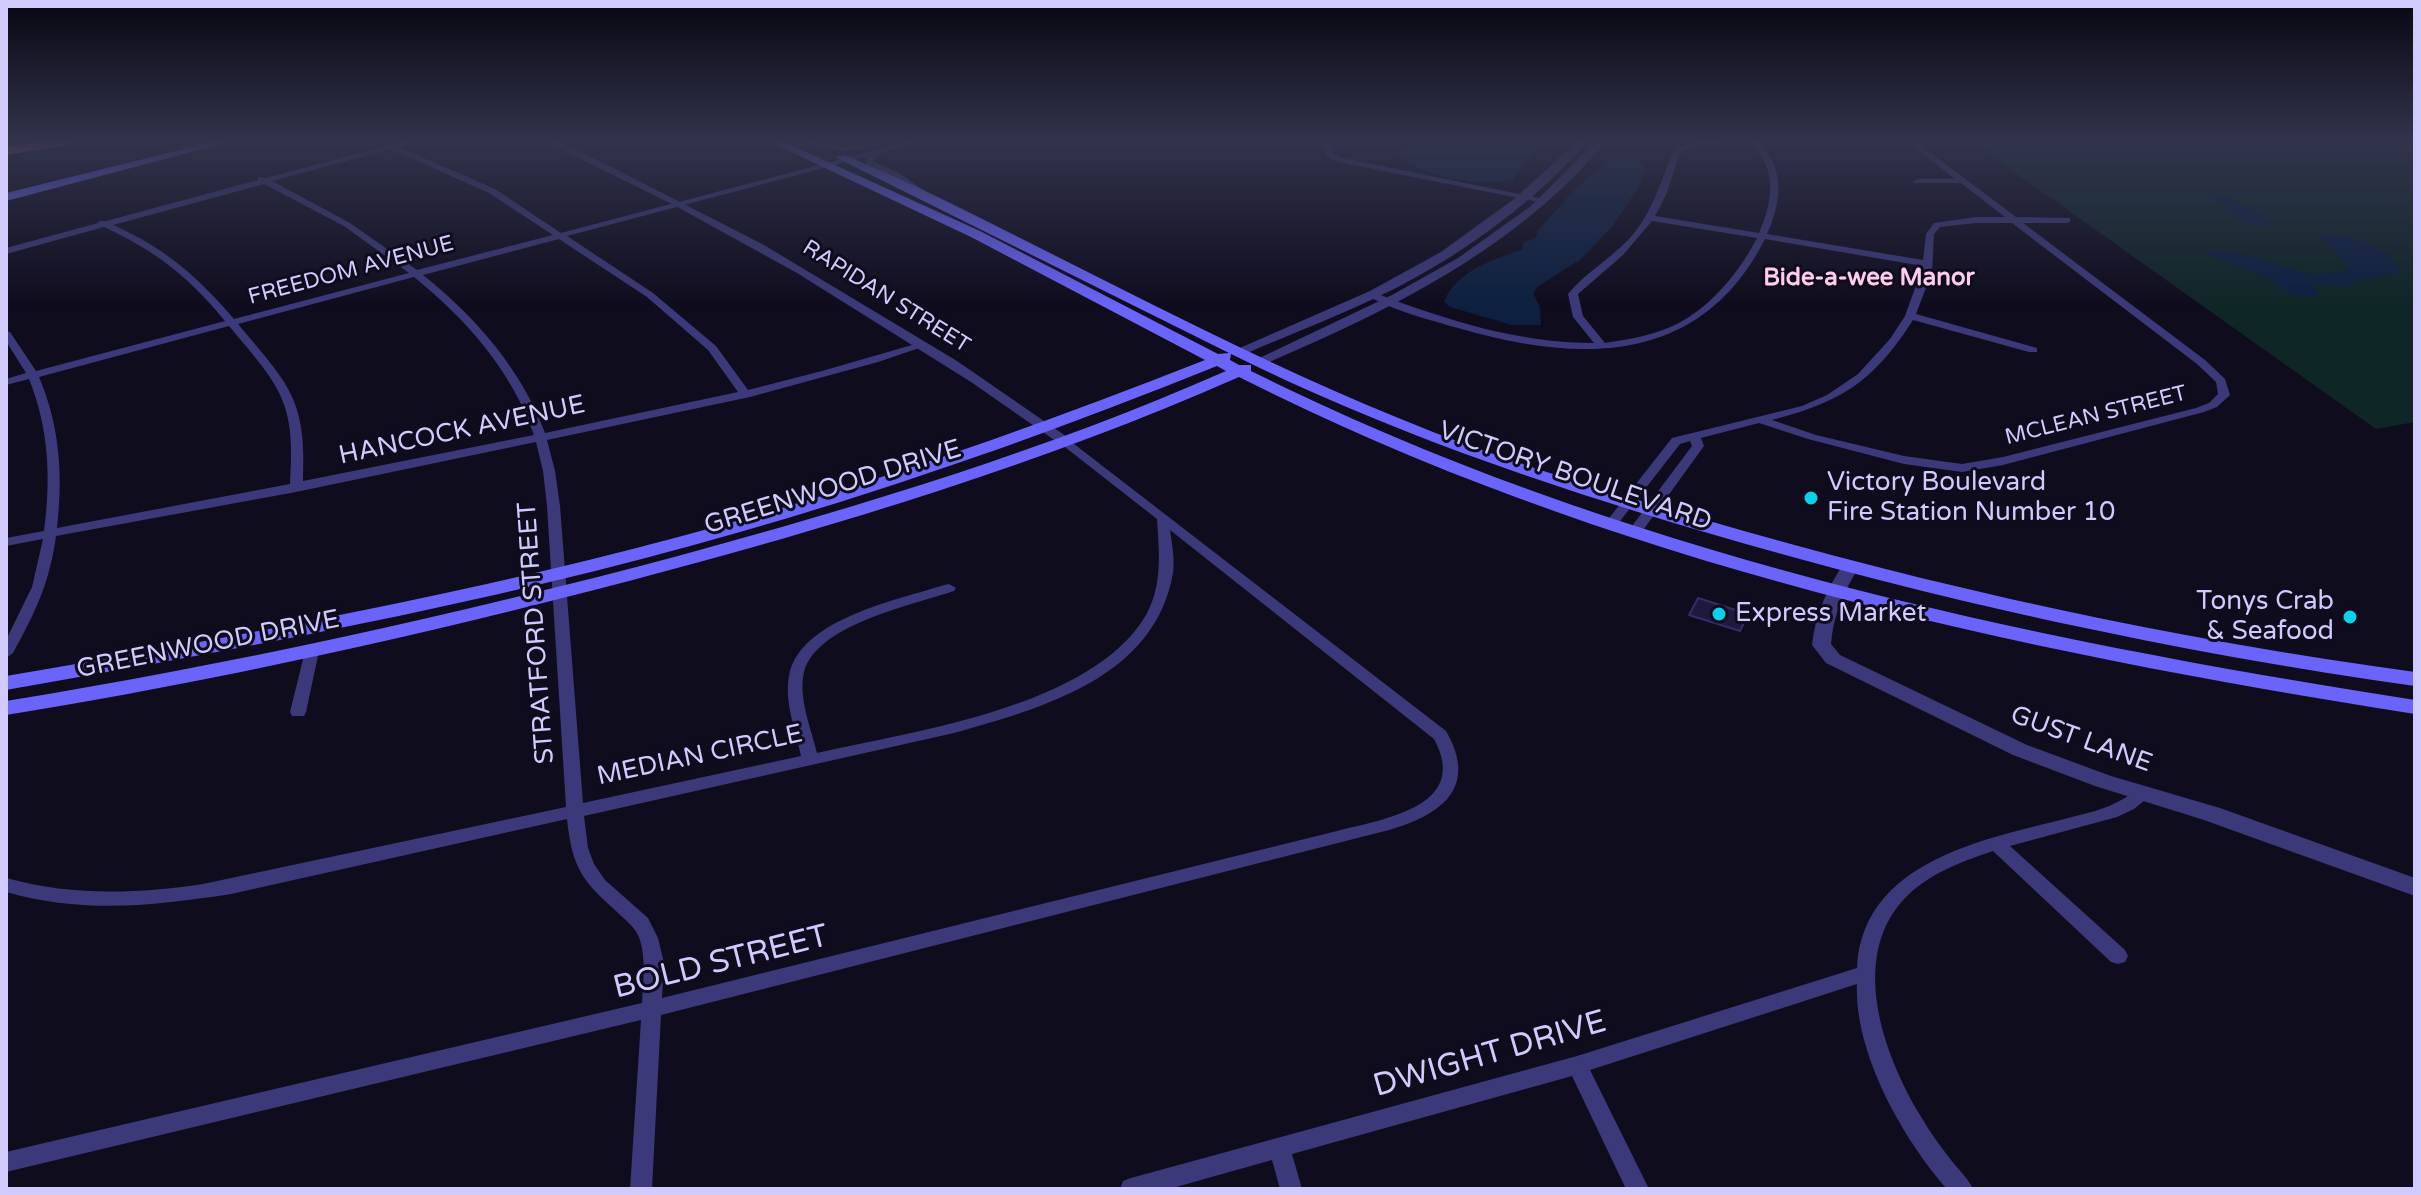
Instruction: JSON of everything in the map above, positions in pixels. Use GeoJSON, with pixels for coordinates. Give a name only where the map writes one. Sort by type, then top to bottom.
{"type":"FeatureCollection","features":[{"type":"Feature","properties":{"kind":"main road","name":"VICTORY BOULEVARD"},"geometry":{"type":"LineString","coordinates":[[891,196],[1083,289],[1218,360],[1239,361]]}},
{"type":"Feature","properties":{"kind":"main road","name":"VICTORY BOULEVARD"},"geometry":{"type":"LineString","coordinates":[[925,196],[1239,361],[1318,410],[1438,461],[1612,522],[1836,589],[2097,650],[2256,681],[2415,707]]}},
{"type":"Feature","properties":{"kind":"main road","name":"GREENWOOD DRIVE"},"geometry":{"type":"LineString","coordinates":[[6,683],[334,624],[558,572],[791,510],[1047,428],[1218,360]]}},
{"type":"Feature","properties":{"kind":"main road","name":"GREENWOOD DRIVE"},"geometry":{"type":"LineString","coordinates":[[6,708],[312,651],[559,593],[818,523],[1065,441],[1239,361],[1260,361]]}},
{"type":"Feature","properties":{"kind":"main road","name":"VICTORY BOULEVARD"},"geometry":{"type":"LineString","coordinates":[[1260,361],[1452,445],[1627,503],[1850,567],[2114,628],[2415,679]]}},
{"type":"Feature","properties":{"kind":"street"},"geometry":{"type":"LineString","coordinates":[[6,251],[200,196]]}},
{"type":"Feature","properties":{"kind":"street","name":"STRATFORD STREET"},"geometry":{"type":"LineString","coordinates":[[295,196],[343,220],[416,274],[481,335],[502,361],[541,437],[553,503],[579,848],[586,867],[599,885],[628,907],[649,938],[654,963],[641,1189]]}},
{"type":"Feature","properties":{"kind":"street"},"geometry":{"type":"LineString","coordinates":[[497,196],[564,236],[693,328],[712,348],[746,395]]}},
{"type":"Feature","properties":{"kind":"street","name":"RAPIDAN STREET"},"geometry":{"type":"LineString","coordinates":[[665,196],[802,270],[923,345],[1065,441]]}},
{"type":"Feature","properties":{"kind":"street","name":"FREEDOM AVENUE"},"geometry":{"type":"LineString","coordinates":[[6,382],[711,196]]}},
{"type":"Feature","properties":{"kind":"street"},"geometry":{"type":"LineString","coordinates":[[1520,196],[1544,200]]}},
{"type":"Feature","properties":{"kind":"street","name":"GREENWOOD DRIVE"},"geometry":{"type":"LineString","coordinates":[[1260,361],[1389,301],[1466,258],[1548,196]]}},
{"type":"Feature","properties":{"kind":"street"},"geometry":{"type":"LineString","coordinates":[[1601,344],[1578,317],[1573,294],[1618,255],[1652,218],[1664,196]]}},
{"type":"Feature","properties":{"kind":"street"},"geometry":{"type":"LineString","coordinates":[[1372,295],[1464,327],[1512,339],[1553,344],[1601,344],[1655,336],[1688,322],[1731,284],[1762,236],[1774,196]]}},
{"type":"Feature","properties":{"kind":"street","name":"MCLEAN STREET"},"geometry":{"type":"LineString","coordinates":[[1763,421],[1904,460],[1962,468],[2003,461],[2161,421],[2200,410],[2220,400],[2224,389],[2212,372],[1983,196]]}},
{"type":"Feature","properties":{"kind":"street","name":"GREENWOOD DRIVE"},"geometry":{"type":"LineString","coordinates":[[1239,361],[1372,295],[1467,240],[1526,197]]}},
{"type":"Feature","properties":{"kind":"street"},"geometry":{"type":"LineString","coordinates":[[1652,218],[1929,264]]}},
{"type":"Feature","properties":{"kind":"street"},"geometry":{"type":"LineString","coordinates":[[1612,522],[1676,441],[1806,408],[1849,386],[1873,366],[1910,316],[1929,264],[1930,234],[1937,225],[1960,221],[2067,220]]}},
{"type":"Feature","properties":{"kind":"street"},"geometry":{"type":"LineString","coordinates":[[102,223],[151,245],[185,268],[233,322],[288,395],[298,437],[296,488]]}},
{"type":"Feature","properties":{"kind":"street"},"geometry":{"type":"LineString","coordinates":[[1910,316],[2033,350]]}},
{"type":"Feature","properties":{"kind":"street"},"geometry":{"type":"LineString","coordinates":[[6,334],[34,375],[51,426],[55,492],[39,586],[6,653]]}},
{"type":"Feature","properties":{"kind":"street","name":"HANCOCK AVENUE"},"geometry":{"type":"LineString","coordinates":[[6,542],[296,488],[746,395],[818,378],[923,345]]}},
{"type":"Feature","properties":{"kind":"street"},"geometry":{"type":"LineString","coordinates":[[1636,530],[1698,446],[1695,437]]}},
{"type":"Feature","properties":{"kind":"street"},"geometry":{"type":"LineString","coordinates":[[1065,441],[1163,518]]}},
{"type":"Feature","properties":{"kind":"street","name":"MEDIAN CIRCLE"},"geometry":{"type":"LineString","coordinates":[[6,885],[35,895],[73,900],[162,898],[231,887],[1016,712],[1047,700],[1101,669],[1136,639],[1160,603],[1167,585],[1169,562],[1163,518]]}},
{"type":"Feature","properties":{"kind":"street","name":"BOLD STREET"},"geometry":{"type":"LineString","coordinates":[[6,1162],[651,1011],[1332,839],[1419,813],[1441,795],[1451,777],[1453,762],[1450,751],[1431,725],[1163,518]]}},
{"type":"Feature","properties":{"kind":"street","name":"GUST LANE"},"geometry":{"type":"LineString","coordinates":[[1850,567],[1836,589],[1822,630],[1821,645],[1833,659],[2020,750],[2212,814],[2415,887]]}},
{"type":"Feature","properties":{"kind":"street"},"geometry":{"type":"LineString","coordinates":[[810,758],[796,675],[808,650],[832,631],[849,623],[949,588]]}},
{"type":"Feature","properties":{"kind":"street"},"geometry":{"type":"LineString","coordinates":[[298,712],[312,651]]}},
{"type":"Feature","properties":{"kind":"street"},"geometry":{"type":"LineString","coordinates":[[1962,1189],[1927,1144],[1897,1092],[1875,1043],[1867,1007],[1864,974],[1866,949],[1879,921],[1897,896],[1918,876],[1941,862],[2117,811],[2144,792]]}},
{"type":"Feature","properties":{"kind":"street"},"geometry":{"type":"LineString","coordinates":[[1997,844],[2118,956]]}},
{"type":"Feature","properties":{"kind":"street","name":"DWIGHT DRIVE"},"geometry":{"type":"LineString","coordinates":[[1131,1189],[1577,1065],[1864,974]]}},
{"type":"Feature","properties":{"kind":"street"},"geometry":{"type":"LineString","coordinates":[[1577,1065],[1638,1189]]}},
{"type":"Feature","properties":{"kind":"street"},"geometry":{"type":"LineString","coordinates":[[1279,1147],[1291,1189]]}},
{"type":"Feature","properties":{"kind":"green space"},"geometry":{"type":"Polygon","coordinates":[[[2048,196],[2415,196],[2415,422],[2376,429],[2048,196]]]}},
{"type":"Feature","properties":{"kind":"water"},"geometry":{"type":"Polygon","coordinates":[[[1570,196],[1633,196],[1612,227],[1581,259],[1537,287],[1533,294],[1540,307],[1541,325],[1512,325],[1450,307],[1444,302],[1449,291],[1466,274],[1523,249],[1523,243],[1536,237],[1538,230],[1570,196]]]}},
{"type":"Feature","properties":{"kind":"water"},"geometry":{"type":"Polygon","coordinates":[[[2208,196],[2235,200],[2242,207],[2256,205],[2261,209],[2249,211],[2265,212],[2263,218],[2272,221],[2275,227],[2253,225],[2226,213],[2229,207],[2208,196]]]}},
{"type":"Feature","properties":{"kind":"water"},"geometry":{"type":"Polygon","coordinates":[[[2317,237],[2357,239],[2379,248],[2395,263],[2400,273],[2351,282],[2354,288],[2312,284],[2317,297],[2292,295],[2272,280],[2206,254],[2209,251],[2227,251],[2312,274],[2347,270],[2350,267],[2317,237]]]}},
{"type":"Feature","properties":{"kind":"building","name":"Express Market"},"geometry":{"type":"Polygon","coordinates":[[[1698,598],[1748,614],[1740,631],[1689,615],[1698,598]]]}},
{"type":"Feature","properties":{"kind":"place","name":"Victory Boulevard Fire Station Number 10"},"geometry":{"type":"Point","coordinates":[1811,498]}},
{"type":"Feature","properties":{"kind":"place","name":"Express Market"},"geometry":{"type":"Point","coordinates":[1719,614]}},
{"type":"Feature","properties":{"kind":"place","name":"Tonys Crab & Seafood"},"geometry":{"type":"Point","coordinates":[2350,617]}},
{"type":"Feature","properties":{"kind":"district","name":"Bide-a-wee Manor"},"geometry":{"type":"Point","coordinates":[1869,279]}}]}
